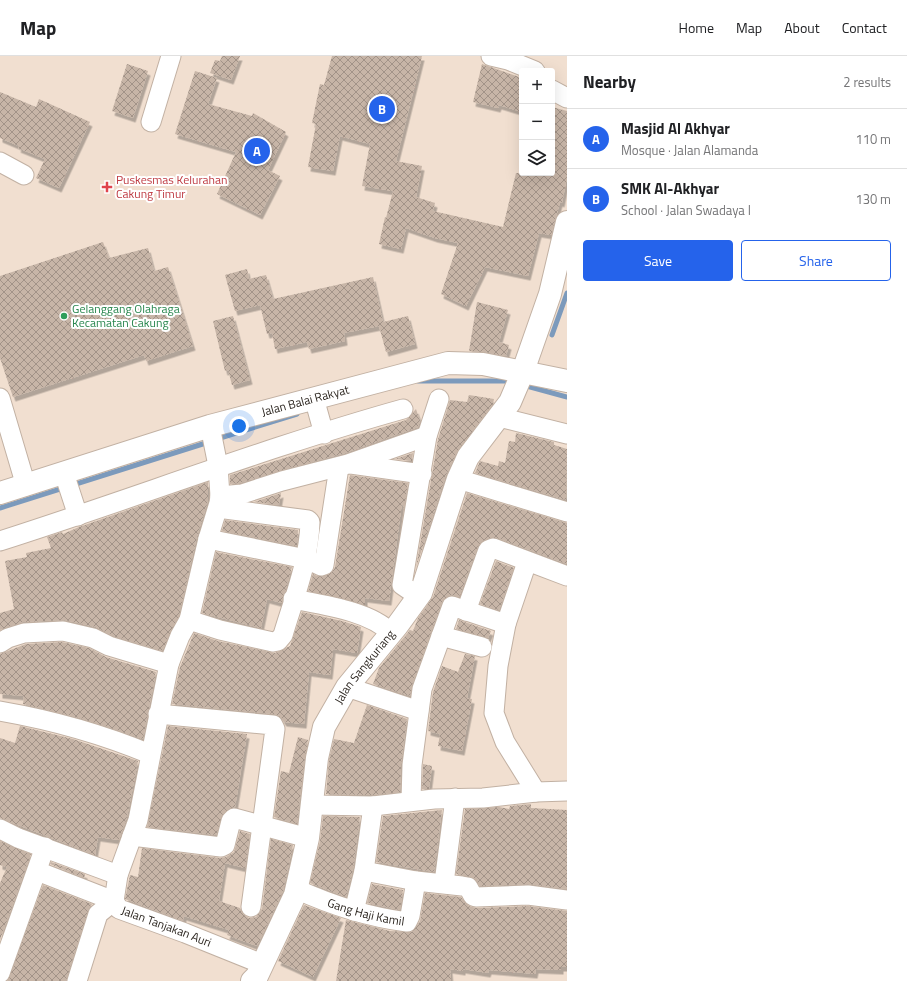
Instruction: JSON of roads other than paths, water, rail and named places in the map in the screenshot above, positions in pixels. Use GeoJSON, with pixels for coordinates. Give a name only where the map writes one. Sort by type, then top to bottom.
{"type":"FeatureCollection","features":[{"type":"Feature","properties":{"kind":"street"},"geometry":{"type":"LineString","coordinates":[[151,122],[171,56]]}},
{"type":"Feature","properties":{"kind":"street"},"geometry":{"type":"LineString","coordinates":[[491,56],[508,60],[528,68]]}},
{"type":"Feature","properties":{"kind":"street"},"geometry":{"type":"LineString","coordinates":[[555,92],[567,98]]}},
{"type":"Feature","properties":{"kind":"street"},"geometry":{"type":"LineString","coordinates":[[0,162],[24,175]]}},
{"type":"Feature","properties":{"kind":"street","name":"Jalan Sangkuriang"},"geometry":{"type":"LineString","coordinates":[[257,972],[296,889],[308,838],[320,739],[333,709],[347,687],[391,633],[418,596],[458,478],[468,457],[505,409],[522,372],[550,294],[567,222]]}},
{"type":"Feature","properties":{"kind":"street","name":"Jalan Balai Rakyat"},"geometry":{"type":"LineString","coordinates":[[0,493],[66,477],[212,432],[448,363],[483,364],[567,381]]}},
{"type":"Feature","properties":{"kind":"street"},"geometry":{"type":"LineString","coordinates":[[0,398],[26,486]]}},
{"type":"Feature","properties":{"kind":"street"},"geometry":{"type":"LineString","coordinates":[[418,596],[402,585],[422,474],[427,436],[439,399]]}},
{"type":"Feature","properties":{"kind":"street"},"geometry":{"type":"LineString","coordinates":[[315,402],[323,430]]}},
{"type":"Feature","properties":{"kind":"street"},"geometry":{"type":"LineString","coordinates":[[0,541],[217,463],[323,430],[403,409]]}},
{"type":"Feature","properties":{"kind":"street"},"geometry":{"type":"LineString","coordinates":[[505,409],[567,434]]}},
{"type":"Feature","properties":{"kind":"street"},"geometry":{"type":"LineString","coordinates":[[37,871],[114,901],[118,875],[132,836],[144,791],[150,754],[169,664],[180,636],[189,620],[208,539],[219,502],[217,463],[212,432]]}},
{"type":"Feature","properties":{"kind":"street"},"geometry":{"type":"LineString","coordinates":[[219,502],[282,481],[344,465],[427,436]]}},
{"type":"Feature","properties":{"kind":"street"},"geometry":{"type":"LineString","coordinates":[[344,465],[422,474]]}},
{"type":"Feature","properties":{"kind":"street"},"geometry":{"type":"LineString","coordinates":[[208,539],[306,559],[321,566],[324,565],[344,465]]}},
{"type":"Feature","properties":{"kind":"street"},"geometry":{"type":"LineString","coordinates":[[66,477],[77,513]]}},
{"type":"Feature","properties":{"kind":"street"},"geometry":{"type":"LineString","coordinates":[[458,478],[567,512]]}},
{"type":"Feature","properties":{"kind":"street"},"geometry":{"type":"LineString","coordinates":[[189,620],[220,630],[273,642],[278,641],[282,635],[306,559],[310,539],[310,522],[308,520],[219,502]]}},
{"type":"Feature","properties":{"kind":"street"},"geometry":{"type":"LineString","coordinates":[[466,611],[488,550],[493,548],[567,576]]}},
{"type":"Feature","properties":{"kind":"street"},"geometry":{"type":"LineString","coordinates":[[527,562],[506,624],[498,666],[494,714],[505,742],[536,792]]}},
{"type":"Feature","properties":{"kind":"street"},"geometry":{"type":"LineString","coordinates":[[293,599],[348,612],[370,619],[391,633]]}},
{"type":"Feature","properties":{"kind":"street"},"geometry":{"type":"LineString","coordinates":[[411,801],[412,765],[424,680],[452,606],[506,624]]}},
{"type":"Feature","properties":{"kind":"street"},"geometry":{"type":"LineString","coordinates":[[0,643],[8,638],[24,634],[63,631],[93,638],[109,646],[169,664]]}},
{"type":"Feature","properties":{"kind":"street"},"geometry":{"type":"LineString","coordinates":[[441,636],[482,647]]}},
{"type":"Feature","properties":{"kind":"street"},"geometry":{"type":"LineString","coordinates":[[347,687],[419,711]]}},
{"type":"Feature","properties":{"kind":"street"},"geometry":{"type":"LineString","coordinates":[[0,711],[34,717],[112,738],[150,754]]}},
{"type":"Feature","properties":{"kind":"street"},"geometry":{"type":"LineString","coordinates":[[158,714],[273,725],[275,729],[263,827],[251,907]]}},
{"type":"Feature","properties":{"kind":"street"},"geometry":{"type":"LineString","coordinates":[[312,805],[373,806],[411,801],[567,791]]}},
{"type":"Feature","properties":{"kind":"street"},"geometry":{"type":"LineString","coordinates":[[444,883],[455,798]]}},
{"type":"Feature","properties":{"kind":"street"},"geometry":{"type":"LineString","coordinates":[[354,911],[364,871],[373,806]]}},
{"type":"Feature","properties":{"kind":"street"},"geometry":{"type":"LineString","coordinates":[[132,836],[221,847],[225,845],[231,821],[234,818],[308,838]]}},
{"type":"Feature","properties":{"kind":"street"},"geometry":{"type":"LineString","coordinates":[[0,829],[118,875]]}},
{"type":"Feature","properties":{"kind":"street"},"geometry":{"type":"LineString","coordinates":[[0,973],[45,847]]}},
{"type":"Feature","properties":{"kind":"street"},"geometry":{"type":"LineString","coordinates":[[364,871],[416,881],[444,883],[468,887],[473,896],[476,897],[528,896],[567,900]]}},
{"type":"Feature","properties":{"kind":"street","name":"Gang Haji Kamil"},"geometry":{"type":"LineString","coordinates":[[296,889],[328,903],[354,911],[407,922],[410,916],[416,881]]}},
{"type":"Feature","properties":{"kind":"street","name":"Jalan Tanjakan Auri"},"geometry":{"type":"LineString","coordinates":[[77,981],[98,914],[114,901],[118,909],[185,933],[257,972]]}},
{"type":"Feature","properties":{"kind":"waterway"},"geometry":{"type":"LineString","coordinates":[[552,335],[567,293]]}},
{"type":"Feature","properties":{"kind":"waterway"},"geometry":{"type":"LineString","coordinates":[[418,381],[505,381],[513,383]]}},
{"type":"Feature","properties":{"kind":"waterway"},"geometry":{"type":"LineString","coordinates":[[523,385],[567,397]]}},
{"type":"Feature","properties":{"kind":"waterway"},"geometry":{"type":"LineString","coordinates":[[217,439],[297,414]]}},
{"type":"Feature","properties":{"kind":"waterway"},"geometry":{"type":"LineString","coordinates":[[0,508],[209,442]]}},
{"type":"Feature","properties":{"kind":"place","name":"SMK Al-Akhyar"},"geometry":{"type":"Point","coordinates":[382,109]}},
{"type":"Feature","properties":{"kind":"place","name":"Masjid Al Akhyar"},"geometry":{"type":"Point","coordinates":[257,151]}},
{"type":"Feature","properties":{"kind":"place","name":"Puskesmas Kelurahan Cakung Timur"},"geometry":{"type":"Point","coordinates":[107,187]}},
{"type":"Feature","properties":{"kind":"place","name":"Gelanggang Olahraga Kecamatan Cakung"},"geometry":{"type":"Point","coordinates":[64,316]}}]}
